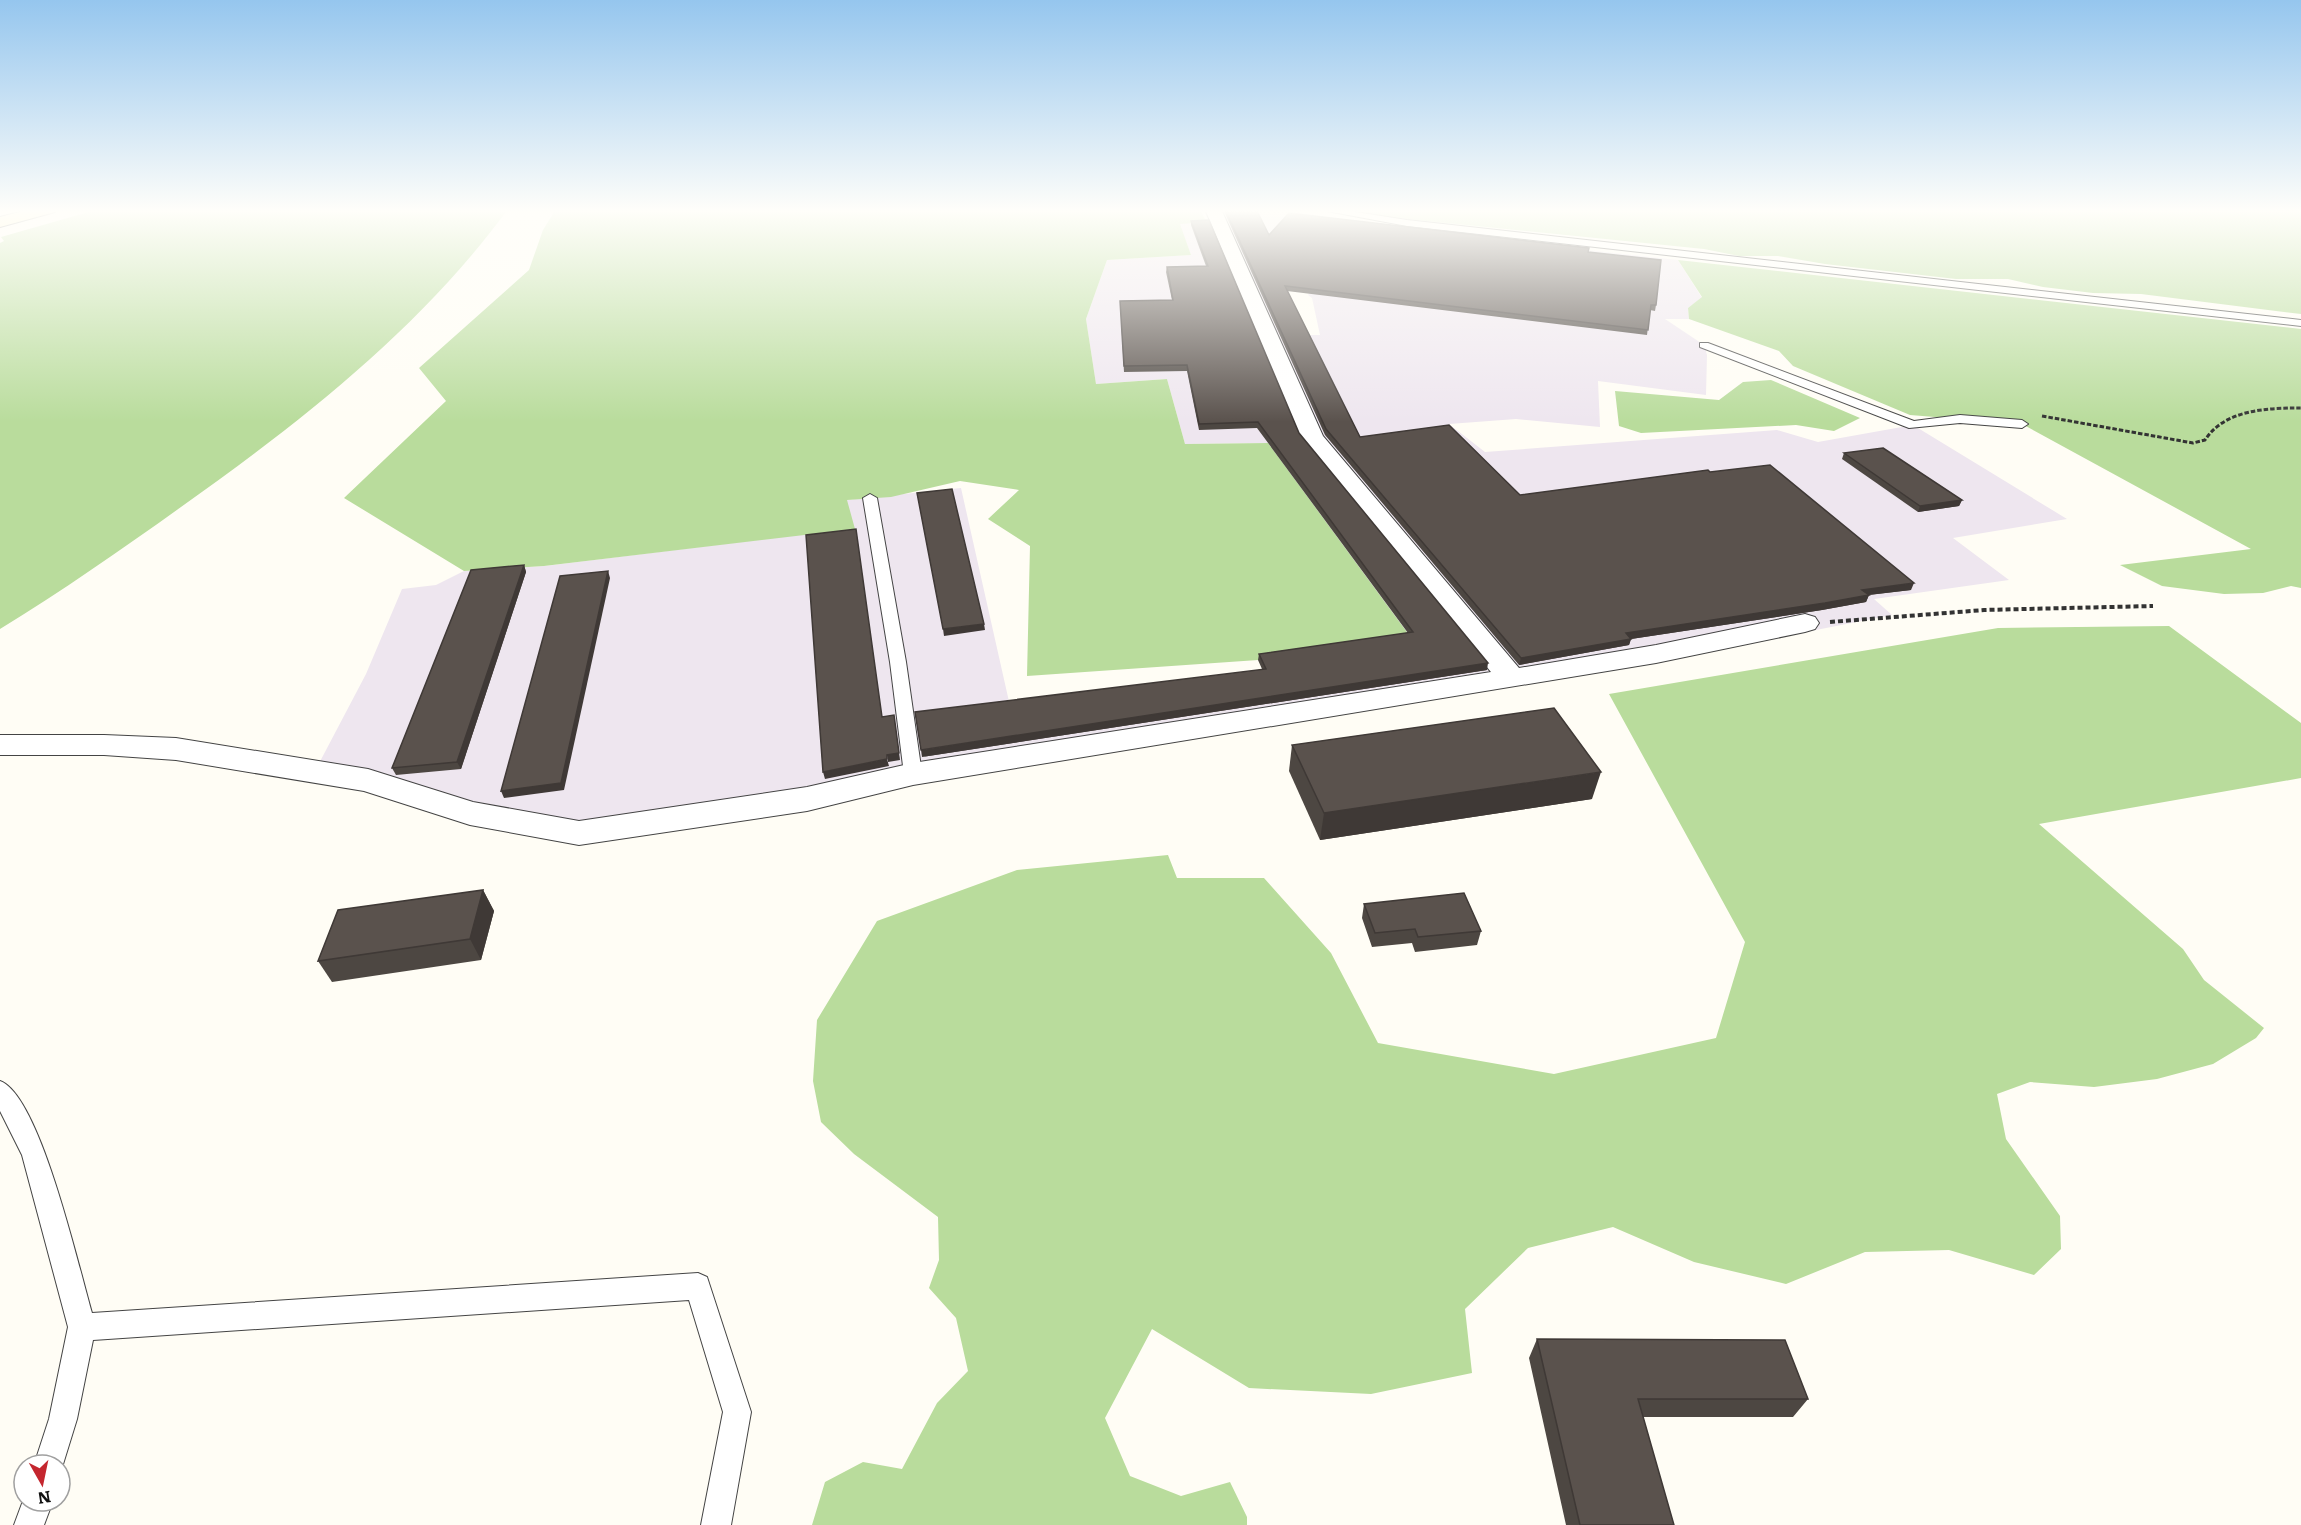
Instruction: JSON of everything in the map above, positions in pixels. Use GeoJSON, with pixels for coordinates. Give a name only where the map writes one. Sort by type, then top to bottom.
{"type":"FeatureCollection","features":[{"type":"Feature","properties":{"kind":"street"},"geometry":{"type":"LineString","coordinates":[[1244,280],[1312,438],[1512,678]]}},
{"type":"Feature","properties":{"kind":"street"},"geometry":{"type":"LineString","coordinates":[[0,745],[176,748],[368,780],[470,813],[579,833],[807,799],[914,774],[1656,654],[1806,623]]}},
{"type":"Feature","properties":{"kind":"lane"},"geometry":{"type":"LineString","coordinates":[[1918,280],[2301,323]]}},
{"type":"Feature","properties":{"kind":"lane"},"geometry":{"type":"LineString","coordinates":[[1704,345],[1913,424],[1960,419],[2022,424]]}},
{"type":"Feature","properties":{"kind":"lane"},"geometry":{"type":"LineString","coordinates":[[870,498],[898,662],[914,774]]}},
{"type":"Feature","properties":{"kind":"lane"},"geometry":{"type":"LineString","coordinates":[[0,1091],[19,1119],[33,1155],[82,1327],[63,1419],[53,1453]]}},
{"type":"Feature","properties":{"kind":"lane"},"geometry":{"type":"LineString","coordinates":[[82,1327],[698,1286],[737,1412],[716,1525]]}},
{"type":"Feature","properties":{"kind":"path"},"geometry":{"type":"LineString","coordinates":[[2022,424],[2043,415],[2193,443],[2205,440],[2214,426],[2245,414],[2264,408],[2301,408]]}},
{"type":"Feature","properties":{"kind":"path"},"geometry":{"type":"LineString","coordinates":[[1806,623],[1984,610],[2153,606]]}},
{"type":"Feature","properties":{"kind":"shaded area"},"geometry":{"type":"Polygon","coordinates":[[[1100,280],[1231,280],[1296,436],[1245,280],[1279,280],[1306,335],[1320,335],[1312,298],[1308,295],[1315,280],[1691,280],[1702,298],[1688,308],[1689,319],[1665,319],[1704,345],[1707,355],[1706,395],[1598,381],[1600,427],[1516,419],[1449,424],[1485,452],[1777,430],[1818,442],[1913,425],[2067,519],[1953,538],[2009,580],[1874,599],[1892,615],[1663,660],[579,833],[315,771],[366,674],[402,589],[436,585],[464,571],[545,566],[854,528],[846,500],[961,488],[1010,706],[1265,676],[1268,443],[1185,444],[1167,379],[1096,384],[1086,319],[1100,280]]]}},
{"type":"Feature","properties":{"kind":"green space"},"geometry":{"type":"Polygon","coordinates":[[[0,280],[449,280],[398,333],[314,407],[159,523],[0,629],[0,280]]]}},
{"type":"Feature","properties":{"kind":"green space"},"geometry":{"type":"Polygon","coordinates":[[[518,280],[1100,280],[1086,319],[1096,384],[1167,379],[1185,444],[1268,443],[1412,639],[1258,660],[1027,676],[1030,546],[988,519],[1019,490],[960,481],[891,497],[847,500],[855,529],[544,566],[464,571],[344,498],[446,401],[419,368],[518,280]]]}},
{"type":"Feature","properties":{"kind":"green space"},"geometry":{"type":"Polygon","coordinates":[[[1691,280],[1860,280],[2301,329],[2301,588],[2291,586],[2263,593],[2224,594],[2162,586],[2120,565],[2251,549],[2022,424],[1910,415],[1793,366],[1779,351],[1689,319],[1688,308],[1702,297],[1691,280]]]}},
{"type":"Feature","properties":{"kind":"green space"},"geometry":{"type":"Polygon","coordinates":[[[2013,280],[2301,280],[2301,314],[2141,294],[2093,293],[2043,287],[2013,280]]]}},
{"type":"Feature","properties":{"kind":"green space"},"geometry":{"type":"Polygon","coordinates":[[[1771,380],[1860,418],[1834,431],[1796,425],[1641,433],[1619,426],[1615,391],[1719,400],[1743,382],[1771,380]]]}},
{"type":"Feature","properties":{"kind":"green space"},"geometry":{"type":"Polygon","coordinates":[[[2169,626],[2301,723],[2301,778],[2039,824],[2183,949],[2204,980],[2264,1028],[2256,1038],[2213,1064],[2157,1079],[2094,1087],[2030,1082],[1997,1094],[2006,1139],[2060,1216],[2061,1249],[2034,1275],[1949,1250],[1865,1252],[1786,1284],[1694,1262],[1613,1227],[1528,1248],[1465,1309],[1472,1373],[1371,1394],[1249,1388],[1152,1329],[1105,1418],[1130,1476],[1181,1496],[1230,1482],[1247,1517],[1247,1525],[812,1525],[825,1482],[863,1462],[902,1469],[937,1403],[968,1371],[956,1318],[929,1288],[939,1260],[938,1217],[854,1154],[821,1122],[813,1081],[817,1020],[877,921],[1017,870],[1168,855],[1177,878],[1264,878],[1331,953],[1378,1043],[1554,1074],[1716,1038],[1745,942],[1609,694],[1998,628],[2169,626]]]}},
{"type":"Feature","properties":{"kind":"building"},"geometry":{"type":"Polygon","coordinates":[[[1169,280],[1234,280],[1299,433],[1488,663],[921,750],[915,712],[1266,669],[1259,654],[1413,632],[1258,422],[1199,424],[1187,365],[1124,366],[1120,301],[1173,300],[1169,280]]]}},
{"type":"Feature","properties":{"kind":"building"},"geometry":{"type":"Polygon","coordinates":[[[1258,280],[1659,280],[1656,305],[1651,305],[1648,330],[1285,286],[1360,437],[1449,425],[1520,495],[1708,470],[1710,472],[1770,465],[1914,583],[1862,590],[1869,595],[1825,603],[1626,633],[1631,639],[1521,658],[1326,429],[1258,280]]]}},
{"type":"Feature","properties":{"kind":"building"},"geometry":{"type":"Polygon","coordinates":[[[1883,448],[1962,500],[1920,506],[1844,453],[1883,448]]]}},
{"type":"Feature","properties":{"kind":"building"},"geometry":{"type":"Polygon","coordinates":[[[952,489],[984,624],[943,629],[917,493],[952,489]]]}},
{"type":"Feature","properties":{"kind":"building"},"geometry":{"type":"Polygon","coordinates":[[[856,529],[882,717],[894,715],[899,753],[887,755],[887,759],[823,772],[806,535],[856,529]]]}},
{"type":"Feature","properties":{"kind":"building"},"geometry":{"type":"Polygon","coordinates":[[[524,565],[457,762],[392,768],[471,570],[524,565]]]}},
{"type":"Feature","properties":{"kind":"building"},"geometry":{"type":"Polygon","coordinates":[[[608,571],[561,783],[501,791],[560,576],[608,571]]]}},
{"type":"Feature","properties":{"kind":"building"},"geometry":{"type":"Polygon","coordinates":[[[1554,708],[1601,772],[1324,813],[1292,745],[1554,708]]]}},
{"type":"Feature","properties":{"kind":"building"},"geometry":{"type":"Polygon","coordinates":[[[483,890],[470,939],[318,961],[338,910],[483,890]]]}},
{"type":"Feature","properties":{"kind":"building"},"geometry":{"type":"Polygon","coordinates":[[[1464,893],[1481,931],[1418,937],[1415,929],[1375,933],[1364,904],[1464,893]]]}},
{"type":"Feature","properties":{"kind":"building"},"geometry":{"type":"Polygon","coordinates":[[[1537,1339],[1785,1340],[1808,1399],[1638,1399],[1674,1525],[1580,1525],[1537,1339]]]}}]}
